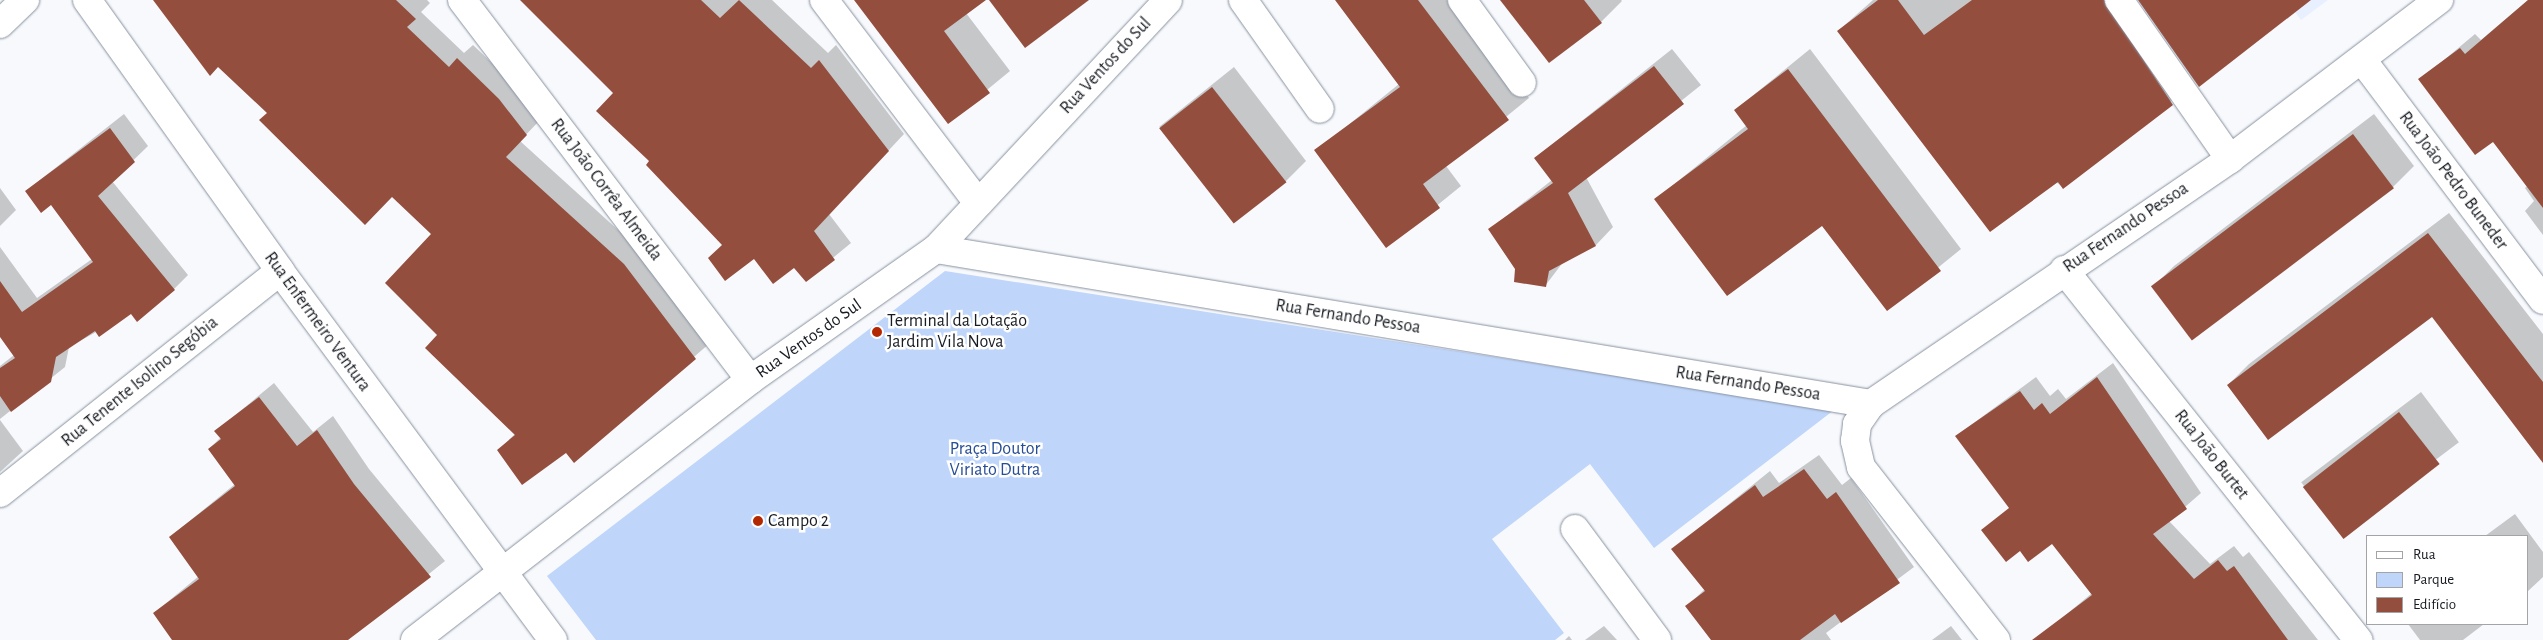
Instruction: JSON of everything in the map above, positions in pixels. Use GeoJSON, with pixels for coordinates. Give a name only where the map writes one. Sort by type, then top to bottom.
{"type":"FeatureCollection","features":[{"type":"Feature","properties":{"kind":"street"},"geometry":{"type":"LineString","coordinates":[[0,24],[25,0]]}},
{"type":"Feature","properties":{"kind":"street","name":"Rua Enfermeiro Ventura"},"geometry":{"type":"LineString","coordinates":[[87,0],[280,271],[553,640]]}},
{"type":"Feature","properties":{"kind":"street","name":"Rua João Corrêa Almeida"},"geometry":{"type":"LineString","coordinates":[[462,0],[750,380]]}},
{"type":"Feature","properties":{"kind":"street"},"geometry":{"type":"LineString","coordinates":[[824,0],[978,203]]}},
{"type":"Feature","properties":{"kind":"street","name":"Rua Ventos do Sul"},"geometry":{"type":"LineString","coordinates":[[415,640],[750,380],[936,249],[1168,0]]}},
{"type":"Feature","properties":{"kind":"street"},"geometry":{"type":"LineString","coordinates":[[1243,0],[1320,109]]}},
{"type":"Feature","properties":{"kind":"street"},"geometry":{"type":"LineString","coordinates":[[1462,0],[1522,83]]}},
{"type":"Feature","properties":{"kind":"street"},"geometry":{"type":"LineString","coordinates":[[2119,0],[2230,160]]}},
{"type":"Feature","properties":{"kind":"street","name":"Rua Fernando Pessoa"},"geometry":{"type":"LineString","coordinates":[[936,249],[1871,404],[2064,270],[2230,160],[2440,0]]}},
{"type":"Feature","properties":{"kind":"street","name":"Rua João Pedro Buneder"},"geometry":{"type":"LineString","coordinates":[[2362,61],[2543,300]]}},
{"type":"Feature","properties":{"kind":"street","name":"Rua João Burtet"},"geometry":{"type":"LineString","coordinates":[[2064,270],[2358,640]]}},
{"type":"Feature","properties":{"kind":"street","name":"Rua Tenente Isolino Segóbia"},"geometry":{"type":"LineString","coordinates":[[0,493],[280,271]]}},
{"type":"Feature","properties":{"kind":"street"},"geometry":{"type":"LineString","coordinates":[[1871,404],[1858,424],[1855,441],[1861,467],[1996,640]]}},
{"type":"Feature","properties":{"kind":"street"},"geometry":{"type":"LineString","coordinates":[[1575,529],[1657,640]]}},
{"type":"Feature","properties":{"kind":"shaded area"},"geometry":{"type":"Polygon","coordinates":[[[2286,0],[2328,0],[2301,20],[2286,0]]]}},
{"type":"Feature","properties":{"kind":"green space","name":"Praça Doutor Viriato Dutra"},"geometry":{"type":"Polygon","coordinates":[[[945,271],[1834,410],[1654,548],[1590,464],[1492,539],[1564,633],[1555,640],[596,640],[547,576],[945,271]]]}},
{"type":"Feature","properties":{"kind":"building"},"geometry":{"type":"Polygon","coordinates":[[[153,0],[396,0],[416,19],[407,27],[449,67],[457,58],[499,99],[527,135],[506,157],[624,264],[696,359],[574,463],[566,453],[522,485],[497,450],[515,435],[425,348],[437,335],[385,283],[431,234],[392,197],[365,225],[259,120],[267,113],[218,67],[210,76],[153,0]]]}},
{"type":"Feature","properties":{"kind":"building"},"geometry":{"type":"Polygon","coordinates":[[[520,0],[701,0],[720,18],[739,0],[811,68],[819,60],[889,151],[814,231],[835,260],[806,282],[794,268],[773,284],[754,259],[725,281],[708,258],[722,245],[646,165],[649,161],[596,111],[613,93],[520,0]]]}},
{"type":"Feature","properties":{"kind":"building"},"geometry":{"type":"Polygon","coordinates":[[[854,0],[986,0],[944,31],[990,93],[948,124],[854,0]]]}},
{"type":"Feature","properties":{"kind":"building"},"geometry":{"type":"Polygon","coordinates":[[[989,0],[1089,0],[1025,48],[989,0]]]}},
{"type":"Feature","properties":{"kind":"building"},"geometry":{"type":"Polygon","coordinates":[[[1335,0],[1418,0],[1509,120],[1423,184],[1440,208],[1386,248],[1314,150],[1400,87],[1335,0]]]}},
{"type":"Feature","properties":{"kind":"building"},"geometry":{"type":"Polygon","coordinates":[[[1500,0],[1584,0],[1602,23],[1549,63],[1500,0]]]}},
{"type":"Feature","properties":{"kind":"building"},"geometry":{"type":"Polygon","coordinates":[[[1878,0],[1898,0],[1924,35],[1972,0],[2104,0],[2173,105],[2063,189],[2058,182],[1990,232],[1837,31],[1878,0]]]}},
{"type":"Feature","properties":{"kind":"building"},"geometry":{"type":"Polygon","coordinates":[[[2138,0],[2311,0],[2199,87],[2138,0]]]}},
{"type":"Feature","properties":{"kind":"building"},"geometry":{"type":"Polygon","coordinates":[[[2528,0],[2543,0],[2543,208],[2493,142],[2475,155],[2418,79],[2460,48],[2465,54],[2528,0]]]}},
{"type":"Feature","properties":{"kind":"building"},"geometry":{"type":"Polygon","coordinates":[[[1654,66],[1684,104],[1568,193],[1596,246],[1549,271],[1546,287],[1514,282],[1515,269],[1488,229],[1553,183],[1534,158],[1654,66]]]}},
{"type":"Feature","properties":{"kind":"building"},"geometry":{"type":"Polygon","coordinates":[[[1788,69],[1941,271],[1887,311],[1822,226],[1727,296],[1654,199],[1748,129],[1734,110],[1788,69]]]}},
{"type":"Feature","properties":{"kind":"building"},"geometry":{"type":"Polygon","coordinates":[[[1212,87],[1286,182],[1234,224],[1159,128],[1212,87]]]}},
{"type":"Feature","properties":{"kind":"building"},"geometry":{"type":"Polygon","coordinates":[[[110,128],[135,162],[98,196],[175,290],[137,322],[131,314],[99,337],[95,331],[56,357],[51,382],[11,412],[0,396],[0,368],[15,358],[0,337],[0,281],[22,312],[93,262],[51,205],[41,213],[25,191],[110,128]]]}},
{"type":"Feature","properties":{"kind":"building"},"geometry":{"type":"Polygon","coordinates":[[[2353,134],[2394,188],[2192,341],[2151,286],[2353,134]]]}},
{"type":"Feature","properties":{"kind":"building"},"geometry":{"type":"Polygon","coordinates":[[[2428,233],[2543,382],[2543,463],[2432,317],[2268,440],[2227,385],[2428,233]]]}},
{"type":"Feature","properties":{"kind":"building"},"geometry":{"type":"Polygon","coordinates":[[[2097,377],[2187,509],[2153,534],[2194,579],[2218,560],[2227,571],[2234,566],[2288,640],[2032,640],[2092,595],[2052,544],[2028,562],[2020,551],[2006,562],[1981,530],[2009,508],[1955,436],[2020,391],[2034,410],[2042,403],[2050,414],[2097,377]]]}},
{"type":"Feature","properties":{"kind":"building"},"geometry":{"type":"Polygon","coordinates":[[[259,397],[297,446],[317,430],[354,484],[431,577],[348,640],[172,640],[153,613],[199,579],[169,537],[235,486],[208,449],[221,439],[214,431],[259,397]]]}},
{"type":"Feature","properties":{"kind":"building"},"geometry":{"type":"Polygon","coordinates":[[[2399,412],[2440,464],[2343,539],[2303,487],[2399,412]]]}},
{"type":"Feature","properties":{"kind":"building"},"geometry":{"type":"Polygon","coordinates":[[[1804,469],[1827,499],[1836,492],[1900,583],[1841,623],[1835,614],[1800,640],[1711,640],[1685,606],[1705,591],[1671,549],[1755,485],[1763,497],[1804,469]]]}},
{"type":"Feature","properties":{"kind":"place","name":"Terminal da Lotação Jardim Vila Nova"},"geometry":{"type":"Point","coordinates":[877,332]}},
{"type":"Feature","properties":{"kind":"place","name":"Campo 2"},"geometry":{"type":"Point","coordinates":[758,521]}}]}
